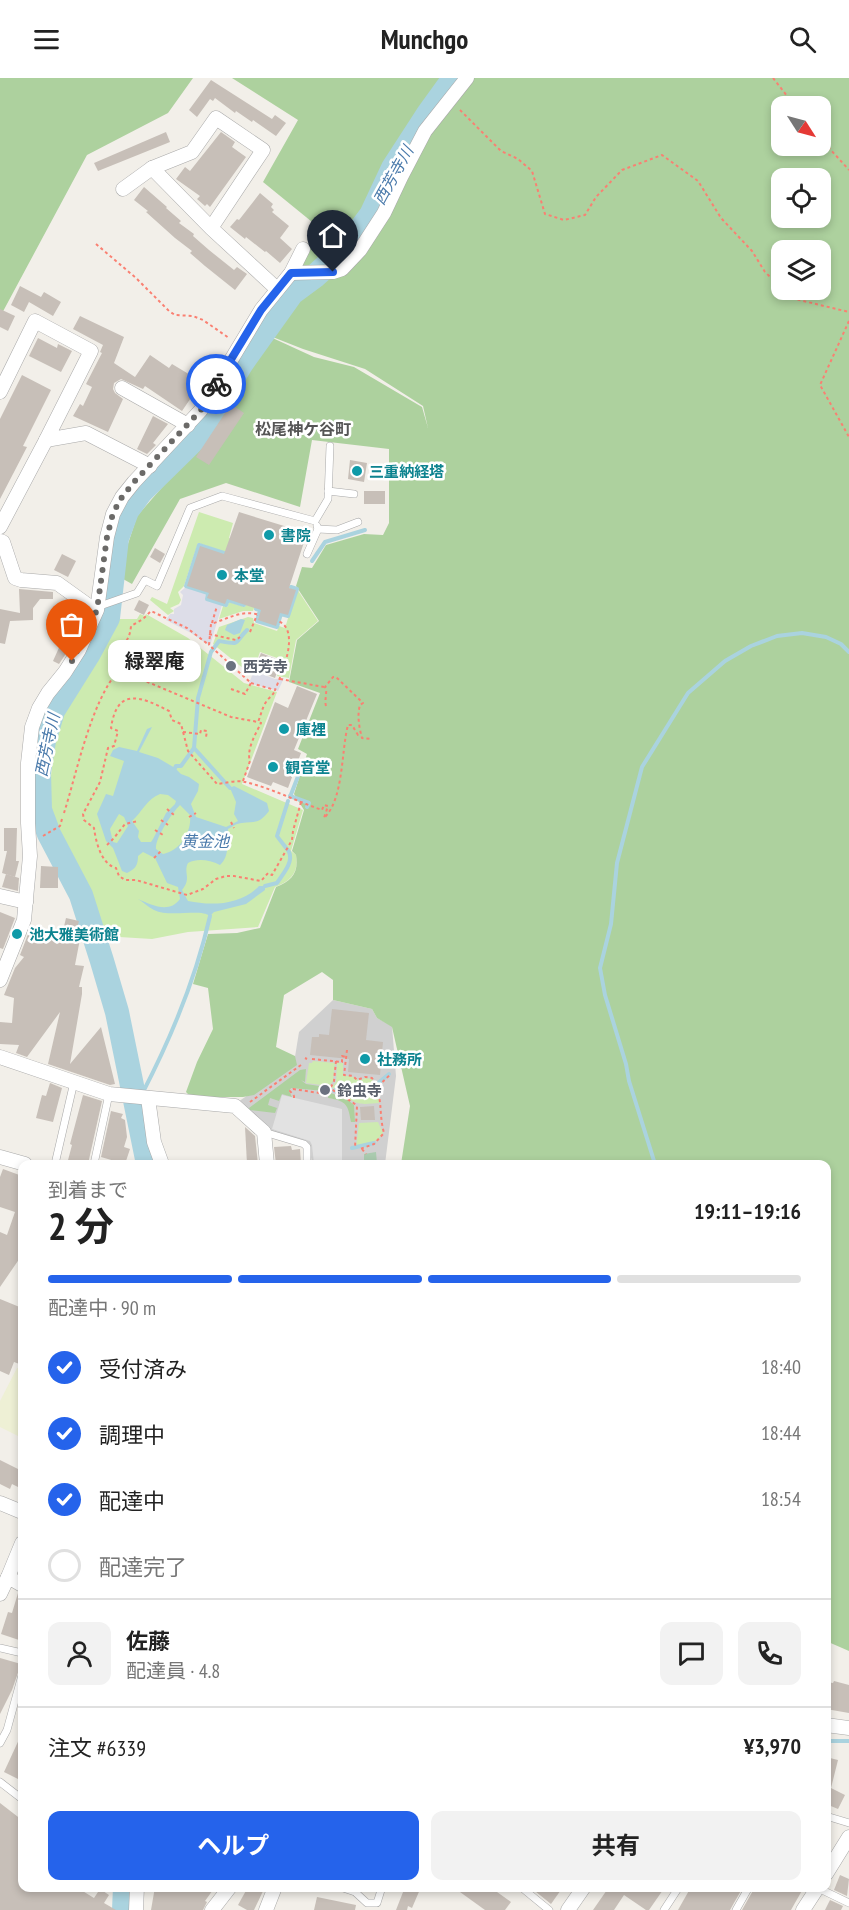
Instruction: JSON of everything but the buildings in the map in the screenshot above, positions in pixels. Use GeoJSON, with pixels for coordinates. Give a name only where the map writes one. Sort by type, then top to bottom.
{"type":"FeatureCollection","features":[{"type":"Feature","properties":{"kind":"street"},"geometry":{"type":"LineString","coordinates":[[291,273],[333,272],[342,269],[375,229],[417,144],[467,78]]}},
{"type":"Feature","properties":{"kind":"street"},"geometry":{"type":"LineString","coordinates":[[123,189],[152,168],[192,152],[216,118],[263,150],[211,228]]}},
{"type":"Feature","properties":{"kind":"street"},"geometry":{"type":"LineString","coordinates":[[152,168],[211,228],[277,289]]}},
{"type":"Feature","properties":{"kind":"street"},"geometry":{"type":"LineString","coordinates":[[0,980],[24,920],[31,844],[28,822],[28,763],[33,728],[39,708],[79,650],[97,609],[107,537],[113,513],[122,497],[205,404],[238,346],[261,310],[291,273],[303,249]]}},
{"type":"Feature","properties":{"kind":"street"},"geometry":{"type":"LineString","coordinates":[[0,392],[35,321],[91,351],[0,527]]}},
{"type":"Feature","properties":{"kind":"street"},"geometry":{"type":"LineString","coordinates":[[122,388],[188,425]]}},
{"type":"Feature","properties":{"kind":"street"},"geometry":{"type":"LineString","coordinates":[[46,440],[86,433],[150,466]]}},
{"type":"Feature","properties":{"kind":"street"},"geometry":{"type":"LineString","coordinates":[[0,540],[3,542],[15,578],[57,583],[97,609]]}},
{"type":"Feature","properties":{"kind":"street"},"geometry":{"type":"LineString","coordinates":[[0,896],[26,902]]}},
{"type":"Feature","properties":{"kind":"street"},"geometry":{"type":"LineString","coordinates":[[0,1058],[109,1094],[235,1106],[264,1132],[267,1160]]}},
{"type":"Feature","properties":{"kind":"street"},"geometry":{"type":"LineString","coordinates":[[148,1098],[154,1142],[161,1160]]}},
{"type":"Feature","properties":{"kind":"street"},"geometry":{"type":"LineString","coordinates":[[0,1157],[18,1162]]}},
{"type":"Feature","properties":{"kind":"street"},"geometry":{"type":"LineString","coordinates":[[0,1503],[18,1510]]}},
{"type":"Feature","properties":{"kind":"street"},"geometry":{"type":"LineString","coordinates":[[0,1594],[18,1553]]}},
{"type":"Feature","properties":{"kind":"street"},"geometry":{"type":"LineString","coordinates":[[8,1577],[18,1583]]}},
{"type":"Feature","properties":{"kind":"street"},"geometry":{"type":"LineString","coordinates":[[831,1726],[849,1728]]}},
{"type":"Feature","properties":{"kind":"street"},"geometry":{"type":"LineString","coordinates":[[831,1866],[849,1837]]}},
{"type":"Feature","properties":{"kind":"street"},"geometry":{"type":"LineString","coordinates":[[136,1910],[137,1892]]}},
{"type":"Feature","properties":{"kind":"street"},"geometry":{"type":"LineString","coordinates":[[212,1910],[226,1892]]}},
{"type":"Feature","properties":{"kind":"street"},"geometry":{"type":"LineString","coordinates":[[266,1910],[273,1892]]}},
{"type":"Feature","properties":{"kind":"street"},"geometry":{"type":"LineString","coordinates":[[568,1910],[581,1892]]}},
{"type":"Feature","properties":{"kind":"street"},"geometry":{"type":"LineString","coordinates":[[803,1910],[815,1892]]}},
{"type":"Feature","properties":{"kind":"lane"},"geometry":{"type":"LineString","coordinates":[[315,521],[328,499],[330,446]]}},
{"type":"Feature","properties":{"kind":"lane"},"geometry":{"type":"LineString","coordinates":[[328,491],[354,494]]}},
{"type":"Feature","properties":{"kind":"lane"},"geometry":{"type":"LineString","coordinates":[[97,609],[137,593],[145,580],[157,586],[190,508],[222,496],[315,521]]}},
{"type":"Feature","properties":{"kind":"lane"},"geometry":{"type":"LineString","coordinates":[[307,554],[318,529],[315,521]]}},
{"type":"Feature","properties":{"kind":"lane"},"geometry":{"type":"LineString","coordinates":[[318,529],[337,530],[358,522]]}},
{"type":"Feature","properties":{"kind":"lane"},"geometry":{"type":"LineString","coordinates":[[56,1160],[74,1082]]}},
{"type":"Feature","properties":{"kind":"lane"},"geometry":{"type":"LineString","coordinates":[[95,1160],[109,1094]]}},
{"type":"Feature","properties":{"kind":"lane"},"geometry":{"type":"LineString","coordinates":[[264,1132],[304,1144],[307,1148],[308,1160]]}},
{"type":"Feature","properties":{"kind":"lane"},"geometry":{"type":"LineString","coordinates":[[0,1648],[18,1652]]}},
{"type":"Feature","properties":{"kind":"lane"},"geometry":{"type":"LineString","coordinates":[[0,1743],[7,1730],[18,1690]]}},
{"type":"Feature","properties":{"kind":"lane"},"geometry":{"type":"LineString","coordinates":[[0,1782],[18,1796]]}},
{"type":"Feature","properties":{"kind":"lane"},"geometry":{"type":"LineString","coordinates":[[831,1818],[849,1823]]}},
{"type":"Feature","properties":{"kind":"lane"},"geometry":{"type":"LineString","coordinates":[[355,1892],[367,1903],[377,1903],[380,1892]]}},
{"type":"Feature","properties":{"kind":"lane"},"geometry":{"type":"LineString","coordinates":[[527,1892],[549,1910]]}},
{"type":"Feature","properties":{"kind":"lane"},"geometry":{"type":"LineString","coordinates":[[664,1910],[676,1892]]}},
{"type":"Feature","properties":{"kind":"lane"},"geometry":{"type":"LineString","coordinates":[[736,1910],[746,1892]]}},
{"type":"Feature","properties":{"kind":"lane"},"geometry":{"type":"LineString","coordinates":[[826,1892],[849,1903]]}},
{"type":"Feature","properties":{"kind":"path"},"geometry":{"type":"LineString","coordinates":[[773,78],[787,96]]}},
{"type":"Feature","properties":{"kind":"path"},"geometry":{"type":"LineString","coordinates":[[450,100],[501,151],[518,159],[532,171],[545,214],[564,220],[585,215],[596,197],[622,170],[662,155],[698,181],[721,218],[752,251],[771,278]]}},
{"type":"Feature","properties":{"kind":"path"},"geometry":{"type":"LineString","coordinates":[[831,150],[849,170]]}},
{"type":"Feature","properties":{"kind":"path"},"geometry":{"type":"LineString","coordinates":[[96,244],[136,278],[169,311],[175,315],[193,316],[203,320],[238,346]]}},
{"type":"Feature","properties":{"kind":"path"},"geometry":{"type":"LineString","coordinates":[[799,300],[849,312]]}},
{"type":"Feature","properties":{"kind":"path"},"geometry":{"type":"LineString","coordinates":[[849,321],[820,385],[849,437]]}},
{"type":"Feature","properties":{"kind":"path"},"geometry":{"type":"LineString","coordinates":[[209,645],[211,624],[217,606]]}},
{"type":"Feature","properties":{"kind":"path"},"geometry":{"type":"LineString","coordinates":[[147,610],[187,628],[251,683],[275,690]]}},
{"type":"Feature","properties":{"kind":"path"},"geometry":{"type":"LineString","coordinates":[[64,813],[88,734],[108,683],[119,670],[117,656],[119,650],[130,638],[131,626],[151,611]]}},
{"type":"Feature","properties":{"kind":"path"},"geometry":{"type":"LineString","coordinates":[[211,624],[243,613],[258,614],[250,632]]}},
{"type":"Feature","properties":{"kind":"path"},"geometry":{"type":"LineString","coordinates":[[243,781],[250,762],[249,757],[254,739],[261,723],[258,722],[264,705],[274,694],[291,640],[288,628],[279,621]]}},
{"type":"Feature","properties":{"kind":"path"},"geometry":{"type":"LineString","coordinates":[[209,634],[236,640],[240,637]]}},
{"type":"Feature","properties":{"kind":"path"},"geometry":{"type":"LineString","coordinates":[[119,670],[231,717],[258,722]]}},
{"type":"Feature","properties":{"kind":"path"},"geometry":{"type":"LineString","coordinates":[[326,706],[325,687],[333,677],[336,677],[363,704],[358,711],[362,738],[372,739]]}},
{"type":"Feature","properties":{"kind":"path"},"geometry":{"type":"LineString","coordinates":[[280,679],[325,687]]}},
{"type":"Feature","properties":{"kind":"path"},"geometry":{"type":"LineString","coordinates":[[231,689],[245,694],[251,683]]}},
{"type":"Feature","properties":{"kind":"path"},"geometry":{"type":"LineString","coordinates":[[301,802],[292,840],[272,875],[268,873],[261,881],[226,876],[187,895],[135,880],[125,880],[119,876],[116,868],[110,866],[96,844],[94,828],[84,820],[83,814],[100,782],[108,748],[114,746],[118,731],[111,728],[113,715],[123,700],[135,698],[169,711],[172,720],[181,724],[190,753],[217,784],[243,781],[307,804],[322,810],[324,805],[328,806],[324,818],[332,806],[340,777],[348,725],[352,725],[358,735],[361,733]]}},
{"type":"Feature","properties":{"kind":"path"},"geometry":{"type":"LineString","coordinates":[[183,732],[200,734],[201,730],[207,731],[206,737]]}},
{"type":"Feature","properties":{"kind":"path"},"geometry":{"type":"LineString","coordinates":[[166,809],[174,814]]}},
{"type":"Feature","properties":{"kind":"path"},"geometry":{"type":"LineString","coordinates":[[189,817],[196,813]]}},
{"type":"Feature","properties":{"kind":"path"},"geometry":{"type":"LineString","coordinates":[[40,838],[60,825],[62,819]]}},
{"type":"Feature","properties":{"kind":"path"},"geometry":{"type":"LineString","coordinates":[[161,820],[168,825]]}},
{"type":"Feature","properties":{"kind":"path"},"geometry":{"type":"LineString","coordinates":[[107,844],[125,824],[137,821]]}},
{"type":"Feature","properties":{"kind":"path"},"geometry":{"type":"LineString","coordinates":[[231,822],[234,828]]}},
{"type":"Feature","properties":{"kind":"path"},"geometry":{"type":"LineString","coordinates":[[155,830],[163,836]]}},
{"type":"Feature","properties":{"kind":"path"},"geometry":{"type":"LineString","coordinates":[[154,858],[161,851]]}},
{"type":"Feature","properties":{"kind":"path"},"geometry":{"type":"LineString","coordinates":[[347,1050],[344,1075],[353,1076],[357,1080],[365,1077],[372,1078],[380,1095],[380,1122],[384,1133],[374,1144],[361,1149],[366,1154]]}},
{"type":"Feature","properties":{"kind":"path"},"geometry":{"type":"LineString","coordinates":[[312,1059],[342,1062],[342,1056],[346,1057]]}},
{"type":"Feature","properties":{"kind":"path"},"geometry":{"type":"LineString","coordinates":[[294,1098],[291,1091],[293,1089],[326,1095],[334,1081],[336,1061]]}},
{"type":"Feature","properties":{"kind":"path"},"geometry":{"type":"LineString","coordinates":[[246,1106],[301,1065]]}},
{"type":"Feature","properties":{"kind":"path"},"geometry":{"type":"LineString","coordinates":[[377,1086],[391,1074]]}},
{"type":"Feature","properties":{"kind":"path"},"geometry":{"type":"LineString","coordinates":[[331,1087],[334,1093],[349,1099],[357,1106],[355,1148]]}},
{"type":"Feature","properties":{"kind":"path"},"geometry":{"type":"LineString","coordinates":[[351,1122],[357,1123]]}},
{"type":"Feature","properties":{"kind":"shaded area"},"geometry":{"type":"Polygon","coordinates":[[[186,587],[206,593],[205,599],[222,605],[210,646],[166,620],[170,614],[174,614],[174,609],[181,605],[183,595],[180,592],[186,587]]]}},
{"type":"Feature","properties":{"kind":"shaded area"},"geometry":{"type":"Polygon","coordinates":[[[254,671],[275,679],[284,678],[278,691],[249,683],[254,671]]]}},
{"type":"Feature","properties":{"kind":"shaded area","name":"鈴虫寺"},"geometry":{"type":"Polygon","coordinates":[[[333,1000],[372,1009],[377,1018],[392,1026],[396,1076],[386,1160],[311,1160],[309,1144],[270,1130],[235,1104],[294,1063],[299,1032],[333,1000]]]}},
{"type":"Feature","properties":{"kind":"shaded area"},"geometry":{"type":"Polygon","coordinates":[[[282,1095],[342,1109],[342,1160],[314,1160],[310,1141],[272,1129],[282,1095]]]}},
{"type":"Feature","properties":{"kind":"green space"},"geometry":{"type":"Polygon","coordinates":[[[0,78],[193,78],[168,113],[87,155],[0,317],[0,78]]]}},
{"type":"Feature","properties":{"kind":"green space"},"geometry":{"type":"Polygon","coordinates":[[[232,78],[849,78],[849,1651],[831,1643],[831,1160],[402,1160],[410,1106],[392,1027],[377,1018],[372,1009],[333,1000],[333,980],[322,972],[284,995],[276,1047],[295,1056],[297,1065],[254,1095],[191,1097],[186,1092],[213,1029],[208,988],[193,984],[208,934],[237,933],[260,928],[276,887],[290,879],[295,871],[297,861],[292,851],[304,810],[294,794],[307,754],[298,749],[320,693],[289,682],[297,640],[319,621],[296,586],[302,567],[312,568],[326,545],[364,534],[383,535],[389,523],[389,449],[312,440],[300,507],[226,483],[180,499],[132,584],[123,579],[127,547],[137,516],[201,443],[266,335],[314,357],[354,367],[422,407],[428,428],[423,406],[365,369],[265,334],[317,226],[263,182],[298,120],[232,78]]]}},
{"type":"Feature","properties":{"kind":"green space"},"geometry":{"type":"Polygon","coordinates":[[[199,512],[233,523],[229,538],[274,555],[258,563],[198,543],[184,586],[178,592],[181,600],[179,604],[170,608],[174,611],[168,615],[150,600],[152,597],[167,604],[199,512]]]}},
{"type":"Feature","properties":{"kind":"green space"},"geometry":{"type":"Polygon","coordinates":[[[297,589],[318,621],[296,640],[289,678],[277,676],[283,660],[260,652],[255,666],[246,663],[244,669],[213,644],[219,627],[248,617],[253,618],[254,623],[277,631],[279,626],[285,628],[297,589]]]}},
{"type":"Feature","properties":{"kind":"green space"},"geometry":{"type":"Polygon","coordinates":[[[248,599],[256,602],[253,611],[243,611],[219,619],[223,606],[227,607],[229,602],[245,607],[248,599]]]}},
{"type":"Feature","properties":{"kind":"green space"},"geometry":{"type":"Polygon","coordinates":[[[140,614],[145,616],[146,614],[188,638],[244,683],[277,692],[242,784],[303,810],[291,851],[296,855],[295,871],[289,879],[275,887],[258,927],[188,932],[152,939],[103,936],[85,887],[47,811],[57,723],[117,619],[137,619],[140,614]]]}},
{"type":"Feature","properties":{"kind":"green space"},"geometry":{"type":"Polygon","coordinates":[[[313,1061],[335,1063],[333,1081],[329,1086],[306,1083],[309,1063],[313,1061]]]}},
{"type":"Feature","properties":{"kind":"green space"},"geometry":{"type":"Polygon","coordinates":[[[337,1063],[343,1063],[343,1075],[360,1081],[365,1078],[372,1079],[378,1091],[379,1103],[356,1102],[332,1087],[336,1082],[337,1063]]]}},
{"type":"Feature","properties":{"kind":"green space"},"geometry":{"type":"Polygon","coordinates":[[[306,1069],[305,1082],[301,1080],[306,1084],[326,1087],[325,1091],[291,1088],[289,1091],[292,1097],[282,1094],[279,1101],[270,1098],[268,1105],[277,1108],[275,1113],[250,1110],[249,1108],[300,1070],[306,1069]]]}},
{"type":"Feature","properties":{"kind":"green space"},"geometry":{"type":"Polygon","coordinates":[[[329,1089],[331,1093],[354,1105],[355,1122],[351,1122],[349,1112],[343,1102],[328,1098],[329,1089]]]}},
{"type":"Feature","properties":{"kind":"green space"},"geometry":{"type":"Polygon","coordinates":[[[378,1122],[383,1133],[381,1136],[371,1143],[356,1147],[359,1123],[378,1122]]]}},
{"type":"Feature","properties":{"kind":"green space"},"geometry":{"type":"Polygon","coordinates":[[[376,1152],[377,1160],[364,1160],[364,1154],[376,1152]]]}},
{"type":"Feature","properties":{"kind":"green space"},"geometry":{"type":"Polygon","coordinates":[[[18,1368],[18,1436],[0,1427],[0,1401],[18,1368]]]}},
{"type":"Feature","properties":{"kind":"water"},"geometry":{"type":"Polygon","coordinates":[[[241,619],[245,620],[240,633],[234,635],[225,630],[227,625],[241,619]]]}},
{"type":"Feature","properties":{"kind":"water","name":"黄金池"},"geometry":{"type":"Polygon","coordinates":[[[152,727],[139,752],[158,758],[199,784],[191,804],[196,817],[226,827],[238,821],[234,814],[236,802],[230,788],[234,786],[267,803],[269,811],[260,820],[238,824],[228,829],[227,853],[220,865],[200,860],[188,863],[187,879],[182,890],[188,901],[216,903],[244,897],[259,886],[265,886],[265,890],[246,904],[214,912],[210,916],[199,913],[161,912],[152,909],[138,899],[155,906],[166,907],[176,904],[180,899],[178,887],[167,883],[155,858],[143,852],[138,856],[137,865],[134,868],[127,873],[122,871],[113,848],[106,841],[97,814],[106,794],[113,796],[124,761],[110,756],[113,750],[119,747],[137,751],[147,729],[152,727]],[[160,794],[148,802],[132,821],[139,831],[138,837],[141,842],[151,842],[166,813],[175,804],[176,801],[168,795],[160,794]],[[180,805],[156,844],[156,849],[163,854],[180,845],[189,828],[190,815],[180,805]],[[119,814],[110,829],[113,842],[117,843],[128,826],[124,817],[119,814]]]}},
{"type":"Feature","properties":{"kind":"waterway","name":"西芳寺川"},"geometry":{"type":"LineString","coordinates":[[147,1160],[117,1012],[102,961],[81,895],[49,834],[40,810],[39,772],[44,741],[53,711],[108,618],[117,538],[127,511],[141,492],[196,438],[242,363],[292,293],[347,247],[371,215],[393,168],[454,78]]}},
{"type":"Feature","properties":{"kind":"waterway"},"geometry":{"type":"LineString","coordinates":[[312,561],[325,542],[365,530]]}},
{"type":"Feature","properties":{"kind":"waterway"},"geometry":{"type":"LineString","coordinates":[[227,554],[199,545],[186,586],[208,593],[207,599],[226,605],[228,600],[244,605],[245,601]]}},
{"type":"Feature","properties":{"kind":"waterway"},"geometry":{"type":"LineString","coordinates":[[257,604],[256,609],[260,610],[257,621],[277,627],[281,614],[288,616],[297,589],[291,587]]}},
{"type":"Feature","properties":{"kind":"waterway"},"geometry":{"type":"LineString","coordinates":[[175,768],[181,766],[194,748],[198,698],[211,652],[219,641],[236,642],[247,630]]}},
{"type":"Feature","properties":{"kind":"waterway"},"geometry":{"type":"LineString","coordinates":[[654,1160],[629,1081],[605,995],[600,968],[611,924],[617,863],[642,767],[688,693],[725,661],[751,646],[777,636],[802,633],[826,637],[841,644],[849,652]]}},
{"type":"Feature","properties":{"kind":"waterway"},"geometry":{"type":"LineString","coordinates":[[194,748],[230,788]]}},
{"type":"Feature","properties":{"kind":"waterway"},"geometry":{"type":"LineString","coordinates":[[290,797],[302,766]]}},
{"type":"Feature","properties":{"kind":"waterway"},"geometry":{"type":"LineString","coordinates":[[290,796],[309,803],[307,807]]}},
{"type":"Feature","properties":{"kind":"waterway"},"geometry":{"type":"LineString","coordinates":[[265,886],[277,883],[290,860],[289,852],[277,836],[288,801]]}},
{"type":"Feature","properties":{"kind":"waterway"},"geometry":{"type":"LineString","coordinates":[[142,1094],[182,1007],[198,962],[210,916]]}},
{"type":"Feature","properties":{"kind":"waterway"},"geometry":{"type":"LineString","coordinates":[[377,1084],[389,1074]]}},
{"type":"Feature","properties":{"kind":"waterway"},"geometry":{"type":"LineString","coordinates":[[334,1091],[347,1085]]}},
{"type":"Feature","properties":{"kind":"waterway"},"geometry":{"type":"LineString","coordinates":[[352,1148],[374,1143]]}},
{"type":"Feature","properties":{"kind":"waterway"},"geometry":{"type":"LineString","coordinates":[[831,1741],[849,1741]]}},
{"type":"Feature","properties":{"kind":"waterway","name":"西芳寺川"},"geometry":{"type":"LineString","coordinates":[[124,1910],[125,1892]]}},
{"type":"Feature","properties":{"kind":"way so far"},"geometry":{"type":"LineString","coordinates":[[72,661],[97,610],[107,537],[113,513],[134,482],[201,410],[216,384]]}},
{"type":"Feature","properties":{"kind":"place","name":"三重納経塔"},"geometry":{"type":"Point","coordinates":[357,471]}},
{"type":"Feature","properties":{"kind":"place","name":"書院"},"geometry":{"type":"Point","coordinates":[269,535]}},
{"type":"Feature","properties":{"kind":"place","name":"本堂"},"geometry":{"type":"Point","coordinates":[222,575]}},
{"type":"Feature","properties":{"kind":"place","name":"緑翠庵"},"geometry":{"type":"Point","coordinates":[72,661]}},
{"type":"Feature","properties":{"kind":"place","name":"西芳寺"},"geometry":{"type":"Point","coordinates":[231,666]}},
{"type":"Feature","properties":{"kind":"place","name":"庫裡"},"geometry":{"type":"Point","coordinates":[284,729]}},
{"type":"Feature","properties":{"kind":"place","name":"観音堂"},"geometry":{"type":"Point","coordinates":[273,767]}},
{"type":"Feature","properties":{"kind":"place","name":"池大雅美術館"},"geometry":{"type":"Point","coordinates":[17,934]}},
{"type":"Feature","properties":{"kind":"place","name":"社務所"},"geometry":{"type":"Point","coordinates":[365,1059]}},
{"type":"Feature","properties":{"kind":"place","name":"鈴虫寺"},"geometry":{"type":"Point","coordinates":[325,1090]}},
{"type":"Feature","properties":{"kind":"district","name":"松尾神ケ谷町"},"geometry":{"type":"Point","coordinates":[303,429]}},
{"type":"Feature","properties":{"kind":"route"},"geometry":{"type":"LineString","coordinates":[[216,384],[261,310],[291,273],[333,272]]}}]}
